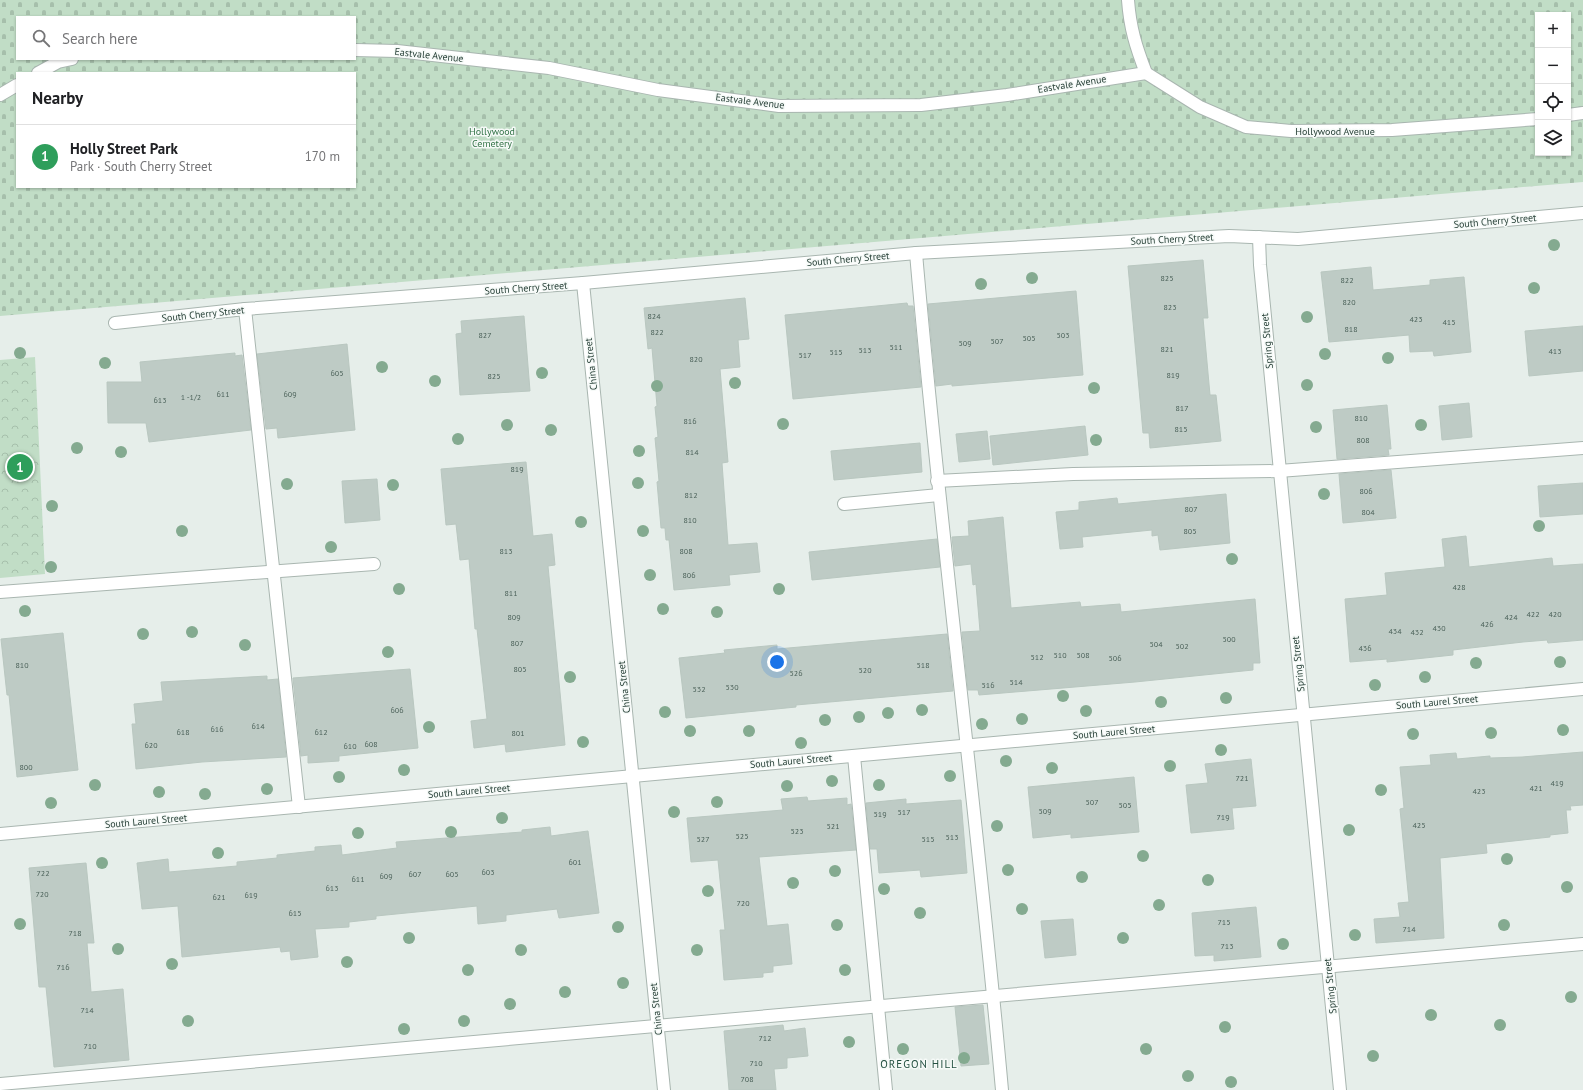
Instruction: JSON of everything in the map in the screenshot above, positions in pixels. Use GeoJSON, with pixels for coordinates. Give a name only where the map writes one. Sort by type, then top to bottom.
{"type":"FeatureCollection","features":[{"type":"Feature","properties":{"kind":"street"},"geometry":{"type":"LineString","coordinates":[[1128,0],[1129,24],[1133,40],[1146,72]]}},
{"type":"Feature","properties":{"kind":"street","name":"Eastvale Avenue"},"geometry":{"type":"LineString","coordinates":[[356,50],[397,51],[549,68],[658,90],[780,106],[921,105],[1007,95],[1146,72]]}},
{"type":"Feature","properties":{"kind":"street"},"geometry":{"type":"LineString","coordinates":[[40,72],[58,62],[67,60]]}},
{"type":"Feature","properties":{"kind":"street","name":"Hollywood Avenue"},"geometry":{"type":"LineString","coordinates":[[1146,72],[1200,107],[1246,127],[1291,131],[1392,130],[1535,119]]}},
{"type":"Feature","properties":{"kind":"street"},"geometry":{"type":"LineString","coordinates":[[0,95],[16,86]]}},
{"type":"Feature","properties":{"kind":"street"},"geometry":{"type":"LineString","coordinates":[[1571,115],[1583,113]]}},
{"type":"Feature","properties":{"kind":"street","name":"South Cherry Street"},"geometry":{"type":"LineString","coordinates":[[115,323],[245,309],[583,283],[916,253],[1229,236],[1298,239],[1583,213]]}},
{"type":"Feature","properties":{"kind":"street","name":"Spring Street"},"geometry":{"type":"LineString","coordinates":[[1259,237],[1260,265],[1279,471],[1340,1090]]}},
{"type":"Feature","properties":{"kind":"street"},"geometry":{"type":"LineString","coordinates":[[916,253],[937,481],[994,996],[1002,1090]]}},
{"type":"Feature","properties":{"kind":"street","name":"China Street"},"geometry":{"type":"LineString","coordinates":[[583,283],[664,1090]]}},
{"type":"Feature","properties":{"kind":"street"},"geometry":{"type":"LineString","coordinates":[[245,309],[299,807]]}},
{"type":"Feature","properties":{"kind":"street"},"geometry":{"type":"LineString","coordinates":[[937,481],[1073,474],[1279,471],[1583,448]]}},
{"type":"Feature","properties":{"kind":"street"},"geometry":{"type":"LineString","coordinates":[[844,504],[939,496]]}},
{"type":"Feature","properties":{"kind":"street"},"geometry":{"type":"LineString","coordinates":[[0,592],[374,564]]}},
{"type":"Feature","properties":{"kind":"street","name":"South Laurel Street"},"geometry":{"type":"LineString","coordinates":[[0,834],[1583,689]]}},
{"type":"Feature","properties":{"kind":"street"},"geometry":{"type":"LineString","coordinates":[[854,756],[886,1090]]}},
{"type":"Feature","properties":{"kind":"street"},"geometry":{"type":"LineString","coordinates":[[0,1084],[878,1005],[1328,968],[1583,944]]}},
{"type":"Feature","properties":{"kind":"green space","name":"Hollywood Cemetery"},"geometry":{"type":"Polygon","coordinates":[[[0,0],[1583,0],[1583,182],[0,316],[0,0]]]}},
{"type":"Feature","properties":{"kind":"green space"},"geometry":{"type":"Polygon","coordinates":[[[35,357],[45,574],[0,578],[0,360],[35,357]]]}},
{"type":"Feature","properties":{"kind":"building"},"geometry":{"type":"Polygon","coordinates":[[[1203,260],[1208,318],[1203,318],[1210,395],[1216,395],[1221,441],[1150,448],[1149,433],[1143,433],[1128,266],[1203,260]]]}},
{"type":"Feature","properties":{"kind":"building"},"geometry":{"type":"Polygon","coordinates":[[[1371,267],[1373,290],[1430,285],[1430,280],[1464,277],[1471,352],[1434,356],[1433,351],[1410,352],[1409,335],[1329,342],[1321,272],[1371,267]]]}},
{"type":"Feature","properties":{"kind":"building"},"geometry":{"type":"Polygon","coordinates":[[[1076,291],[1083,375],[936,386],[928,304],[1076,291]]]}},
{"type":"Feature","properties":{"kind":"building"},"geometry":{"type":"Polygon","coordinates":[[[745,298],[749,339],[738,340],[740,367],[720,369],[728,462],[722,463],[728,545],[757,543],[760,572],[729,575],[730,585],[674,590],[669,540],[666,540],[665,528],[661,528],[655,438],[658,437],[655,407],[657,406],[652,348],[648,349],[644,308],[745,298]]]}},
{"type":"Feature","properties":{"kind":"building"},"geometry":{"type":"Polygon","coordinates":[[[907,303],[908,306],[913,306],[921,387],[793,399],[785,315],[907,303]]]}},
{"type":"Feature","properties":{"kind":"building"},"geometry":{"type":"Polygon","coordinates":[[[524,316],[530,391],[460,395],[456,334],[462,333],[461,321],[524,316]]]}},
{"type":"Feature","properties":{"kind":"building"},"geometry":{"type":"Polygon","coordinates":[[[1583,326],[1583,371],[1529,376],[1525,331],[1583,326]]]}},
{"type":"Feature","properties":{"kind":"building"},"geometry":{"type":"Polygon","coordinates":[[[347,344],[355,430],[278,438],[277,428],[266,429],[257,354],[347,344]]]}},
{"type":"Feature","properties":{"kind":"building"},"geometry":{"type":"Polygon","coordinates":[[[235,353],[235,356],[242,355],[251,430],[149,442],[146,423],[108,423],[107,382],[142,382],[140,362],[235,353]]]}},
{"type":"Feature","properties":{"kind":"building"},"geometry":{"type":"Polygon","coordinates":[[[1469,403],[1472,437],[1442,440],[1439,406],[1469,403]]]}},
{"type":"Feature","properties":{"kind":"building"},"geometry":{"type":"Polygon","coordinates":[[[1387,405],[1391,449],[1388,449],[1389,455],[1337,459],[1333,410],[1387,405]]]}},
{"type":"Feature","properties":{"kind":"building"},"geometry":{"type":"Polygon","coordinates":[[[1085,426],[1088,455],[993,465],[990,436],[1085,426]]]}},
{"type":"Feature","properties":{"kind":"building"},"geometry":{"type":"Polygon","coordinates":[[[987,431],[990,459],[959,462],[956,434],[987,431]]]}},
{"type":"Feature","properties":{"kind":"building"},"geometry":{"type":"Polygon","coordinates":[[[920,443],[922,472],[834,480],[831,451],[920,443]]]}},
{"type":"Feature","properties":{"kind":"building"},"geometry":{"type":"Polygon","coordinates":[[[526,462],[533,536],[552,534],[555,565],[548,566],[565,745],[506,752],[505,744],[474,748],[471,721],[487,719],[477,629],[475,629],[469,559],[460,560],[456,524],[446,525],[441,469],[526,462]]]}},
{"type":"Feature","properties":{"kind":"building"},"geometry":{"type":"Polygon","coordinates":[[[1391,470],[1396,518],[1343,523],[1339,474],[1391,470]]]}},
{"type":"Feature","properties":{"kind":"building"},"geometry":{"type":"Polygon","coordinates":[[[377,479],[380,520],[345,523],[342,481],[377,479]]]}},
{"type":"Feature","properties":{"kind":"building"},"geometry":{"type":"Polygon","coordinates":[[[1583,483],[1583,514],[1540,517],[1538,486],[1583,483]]]}},
{"type":"Feature","properties":{"kind":"building"},"geometry":{"type":"Polygon","coordinates":[[[1226,494],[1230,543],[1160,550],[1158,535],[1152,536],[1152,530],[1082,537],[1083,547],[1060,549],[1056,512],[1079,510],[1079,502],[1117,498],[1118,504],[1226,494]]]}},
{"type":"Feature","properties":{"kind":"building"},"geometry":{"type":"Polygon","coordinates":[[[1003,517],[1011,608],[1080,602],[1081,607],[1120,604],[1121,612],[1255,599],[1260,663],[1253,663],[1253,670],[1135,682],[979,695],[978,690],[968,690],[962,632],[980,631],[976,584],[973,585],[971,564],[955,566],[952,537],[969,536],[968,521],[1003,517]]]}},
{"type":"Feature","properties":{"kind":"building"},"geometry":{"type":"Polygon","coordinates":[[[1466,536],[1469,567],[1552,558],[1553,566],[1583,564],[1583,640],[1548,643],[1547,640],[1523,642],[1453,650],[1453,655],[1387,662],[1387,659],[1350,662],[1345,599],[1387,595],[1385,573],[1445,567],[1442,539],[1466,536]]]}},
{"type":"Feature","properties":{"kind":"building"},"geometry":{"type":"Polygon","coordinates":[[[937,539],[940,567],[812,580],[809,552],[937,539]]]}},
{"type":"Feature","properties":{"kind":"building"},"geometry":{"type":"Polygon","coordinates":[[[63,633],[78,770],[17,777],[9,695],[7,695],[1,639],[63,633]]]}},
{"type":"Feature","properties":{"kind":"building"},"geometry":{"type":"Polygon","coordinates":[[[947,634],[953,691],[796,705],[796,707],[686,718],[679,658],[725,653],[724,650],[777,645],[777,649],[947,634]]]}},
{"type":"Feature","properties":{"kind":"building"},"geometry":{"type":"Polygon","coordinates":[[[410,669],[418,748],[339,756],[339,761],[308,763],[308,755],[301,756],[293,678],[410,669]]]}},
{"type":"Feature","properties":{"kind":"building"},"geometry":{"type":"Polygon","coordinates":[[[267,676],[267,680],[278,679],[286,757],[202,762],[136,769],[132,724],[136,724],[134,704],[163,701],[161,682],[267,676]]]}},
{"type":"Feature","properties":{"kind":"building"},"geometry":{"type":"Polygon","coordinates":[[[1583,752],[1583,805],[1570,806],[1571,810],[1566,810],[1568,833],[1550,835],[1550,837],[1486,844],[1487,853],[1440,858],[1444,938],[1376,943],[1374,919],[1400,917],[1398,903],[1409,902],[1400,809],[1404,808],[1400,767],[1431,765],[1430,755],[1456,753],[1457,759],[1490,756],[1490,758],[1522,757],[1583,752]]]}},
{"type":"Feature","properties":{"kind":"building"},"geometry":{"type":"Polygon","coordinates":[[[1251,759],[1256,806],[1232,808],[1234,829],[1191,833],[1186,785],[1208,783],[1205,764],[1251,759]]]}},
{"type":"Feature","properties":{"kind":"building"},"geometry":{"type":"Polygon","coordinates":[[[1134,777],[1139,832],[1071,838],[1071,834],[1033,838],[1028,787],[1134,777]]]}},
{"type":"Feature","properties":{"kind":"building"},"geometry":{"type":"Polygon","coordinates":[[[807,797],[808,801],[847,798],[847,805],[851,804],[856,850],[759,857],[767,926],[788,924],[792,964],[773,966],[773,972],[763,973],[763,977],[724,980],[720,930],[725,930],[718,860],[691,862],[687,818],[783,810],[781,799],[807,797]]]}},
{"type":"Feature","properties":{"kind":"building"},"geometry":{"type":"Polygon","coordinates":[[[906,799],[906,804],[961,800],[967,873],[921,877],[920,870],[879,873],[877,849],[870,849],[866,803],[906,799]]]}},
{"type":"Feature","properties":{"kind":"building"},"geometry":{"type":"Polygon","coordinates":[[[550,827],[551,836],[588,831],[599,913],[559,918],[557,909],[506,915],[506,921],[478,924],[477,906],[376,916],[376,919],[349,922],[349,927],[315,929],[318,957],[291,960],[290,951],[281,952],[280,947],[182,957],[178,906],[142,909],[137,863],[168,859],[169,872],[237,866],[237,862],[277,858],[277,855],[315,851],[315,847],[341,845],[342,855],[397,848],[396,842],[522,832],[522,830],[550,827]]]}},
{"type":"Feature","properties":{"kind":"building"},"geometry":{"type":"Polygon","coordinates":[[[86,863],[94,943],[87,943],[91,992],[123,989],[129,1060],[54,1067],[46,987],[39,987],[29,868],[86,863]]]}},
{"type":"Feature","properties":{"kind":"building"},"geometry":{"type":"Polygon","coordinates":[[[1256,907],[1261,957],[1214,961],[1214,955],[1195,956],[1192,913],[1256,907]]]}},
{"type":"Feature","properties":{"kind":"building"},"geometry":{"type":"Polygon","coordinates":[[[1073,919],[1076,955],[1045,958],[1041,921],[1073,919]]]}},
{"type":"Feature","properties":{"kind":"building"},"geometry":{"type":"Polygon","coordinates":[[[983,1005],[989,1064],[961,1066],[955,1007],[983,1005]]]}},
{"type":"Feature","properties":{"kind":"building"},"geometry":{"type":"Polygon","coordinates":[[[783,1025],[784,1031],[805,1028],[808,1056],[787,1058],[787,1068],[774,1069],[776,1090],[729,1090],[724,1031],[783,1025]]]}},
{"type":"Feature","properties":{"kind":"place","name":"Holly Street Park"},"geometry":{"type":"Point","coordinates":[20,467]}},
{"type":"Feature","properties":{"kind":"district","name":"OREGON HILL"},"geometry":{"type":"Point","coordinates":[919,1064]}}]}
